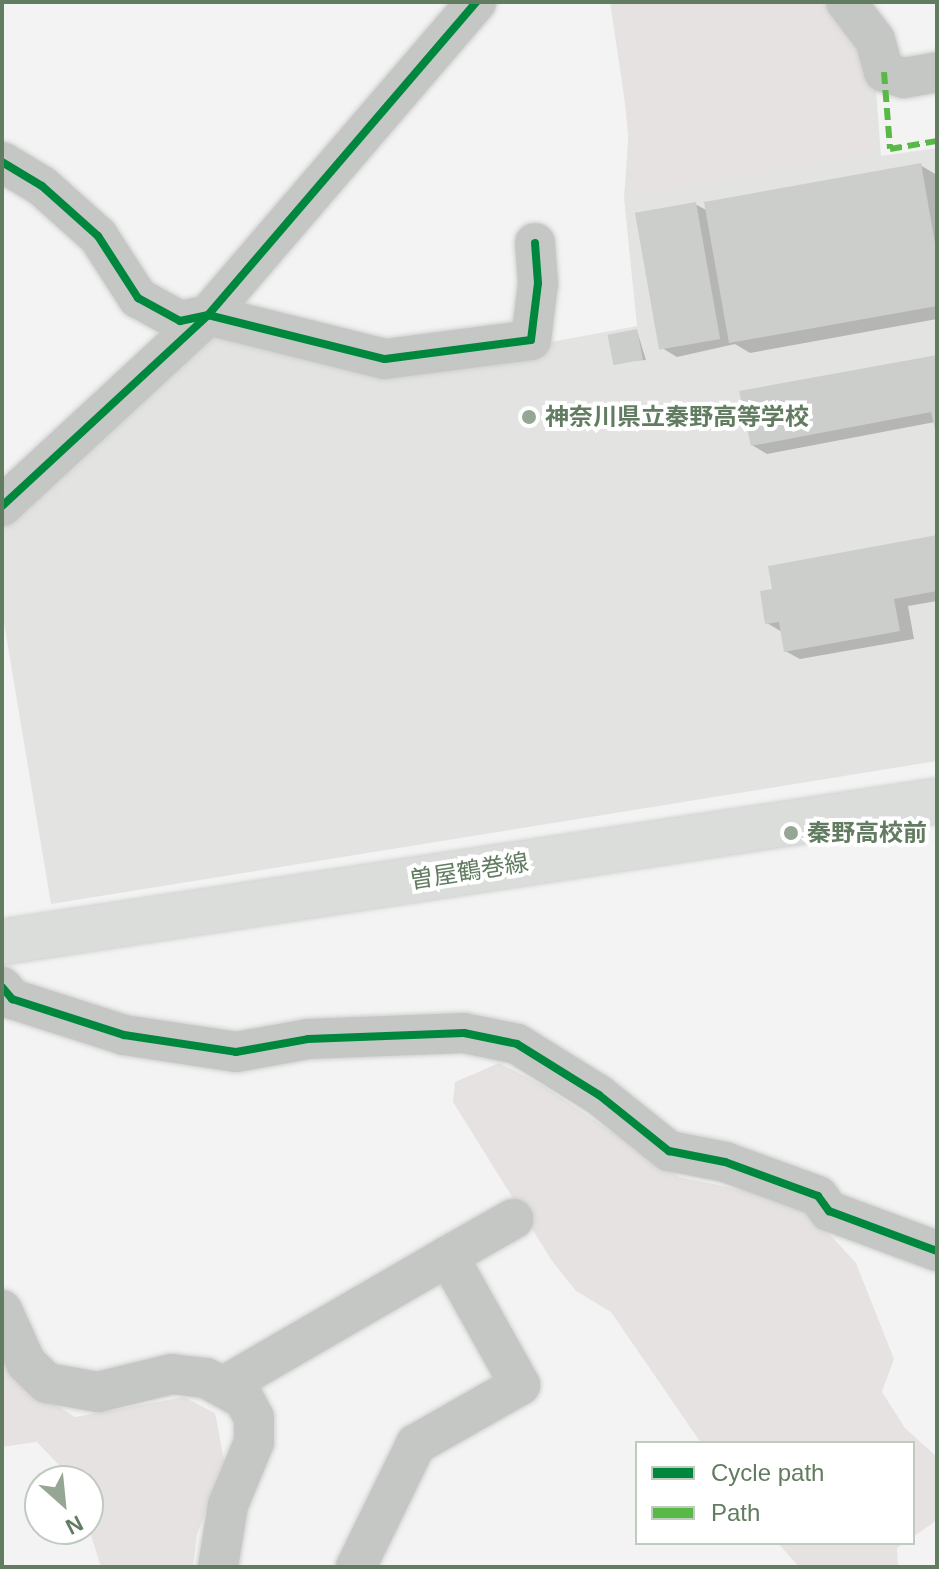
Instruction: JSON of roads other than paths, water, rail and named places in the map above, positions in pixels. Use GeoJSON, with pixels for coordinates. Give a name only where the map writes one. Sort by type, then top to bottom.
{"type":"FeatureCollection","features":[{"type":"Feature","properties":{"kind":"main road","name":"曽屋鶴巻線"},"geometry":{"type":"LineString","coordinates":[[2,942],[937,801]]}},
{"type":"Feature","properties":{"kind":"street"},"geometry":{"type":"LineString","coordinates":[[2,506],[208,315],[476,2]]}},
{"type":"Feature","properties":{"kind":"street"},"geometry":{"type":"LineString","coordinates":[[846,2],[875,40],[884,72],[904,78],[937,72]]}},
{"type":"Feature","properties":{"kind":"street"},"geometry":{"type":"LineString","coordinates":[[2,162],[42,186],[98,236],[138,298],[180,321],[208,315],[385,359],[531,340],[538,283],[535,243]]}},
{"type":"Feature","properties":{"kind":"street"},"geometry":{"type":"LineString","coordinates":[[2,987],[12,999],[124,1035],[236,1052],[308,1039],[464,1033],[517,1044],[599,1095],[669,1151],[725,1162],[818,1196],[829,1211],[937,1251]]}},
{"type":"Feature","properties":{"kind":"street"},"geometry":{"type":"LineString","coordinates":[[224,1386],[513,1219]]}},
{"type":"Feature","properties":{"kind":"street"},"geometry":{"type":"LineString","coordinates":[[356,1567],[416,1444],[520,1385],[448,1256]]}},
{"type":"Feature","properties":{"kind":"street"},"geometry":{"type":"LineString","coordinates":[[2,1310],[26,1363],[47,1383],[98,1392],[172,1374],[224,1386],[244,1399],[254,1418],[254,1442],[228,1505],[218,1567]]}},
{"type":"Feature","properties":{"kind":"place","name":"神奈川県立秦野高等学校"},"geometry":{"type":"Point","coordinates":[529,417]}},
{"type":"Feature","properties":{"kind":"place","name":"秦野高校前"},"geometry":{"type":"Point","coordinates":[791,833]}}]}
